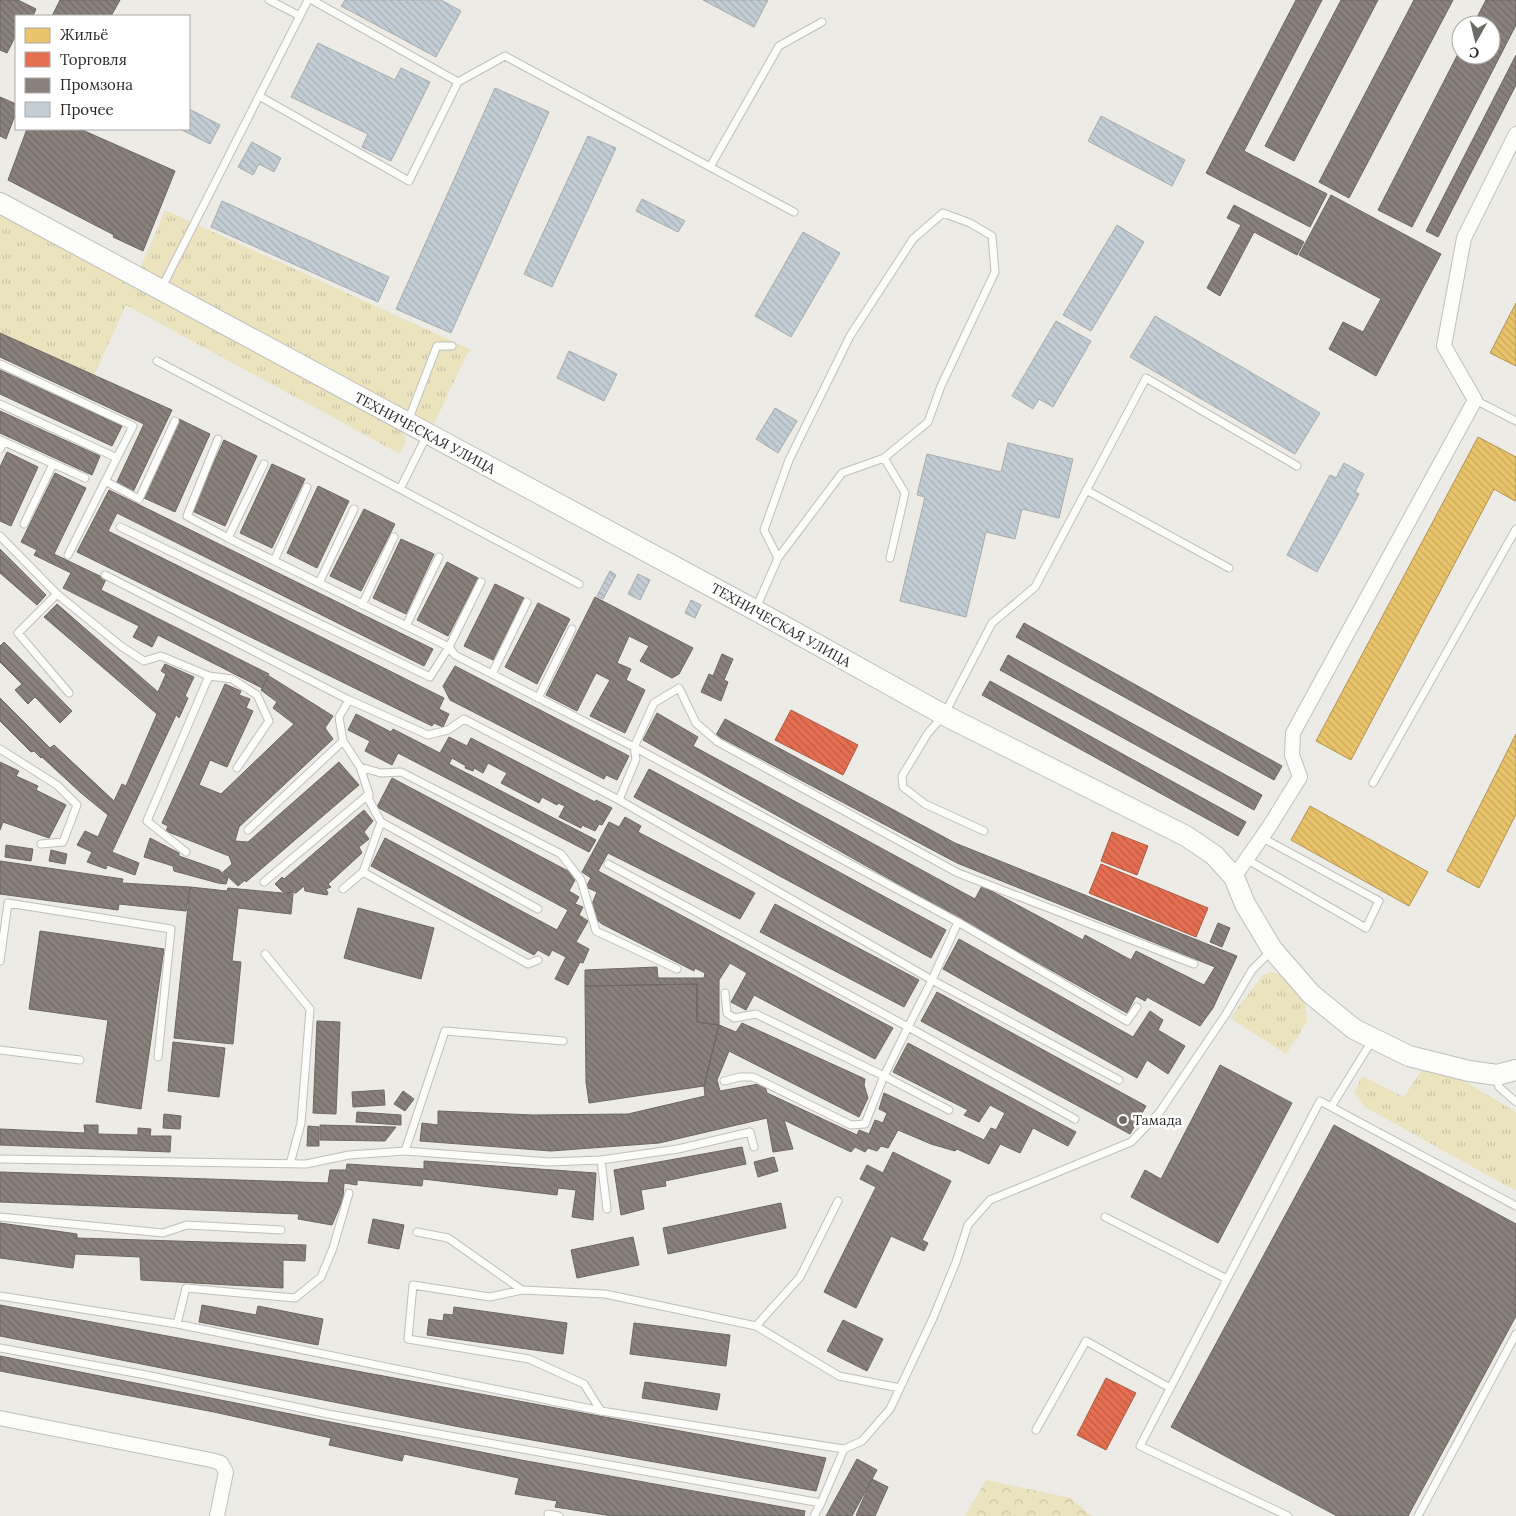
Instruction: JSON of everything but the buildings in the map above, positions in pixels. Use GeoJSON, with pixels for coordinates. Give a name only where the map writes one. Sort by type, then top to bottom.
{"type":"FeatureCollection","features":[{"type":"Feature","properties":{"kind":"street"},"geometry":{"type":"LineString","coordinates":[[1234,877],[1269,827],[1300,777],[1292,754],[1293,733],[1475,400],[1444,346],[1464,238],[1516,134]]}},
{"type":"Feature","properties":{"kind":"street","name":"ТЕХНИЧЕСКАЯ УЛИЦА"},"geometry":{"type":"LineString","coordinates":[[0,203],[755,610],[944,715],[1186,836],[1214,855],[1234,877],[1246,904],[1272,949],[1311,994],[1354,1029],[1409,1056],[1469,1071],[1506,1072]]}},
{"type":"Feature","properties":{"kind":"street"},"geometry":{"type":"LineString","coordinates":[[0,1418],[221,1463],[226,1472],[219,1516]]}},
{"type":"Feature","properties":{"kind":"lane"},"geometry":{"type":"LineString","coordinates":[[268,0],[300,16]]}},
{"type":"Feature","properties":{"kind":"lane"},"geometry":{"type":"LineString","coordinates":[[160,289],[308,0]]}},
{"type":"Feature","properties":{"kind":"lane"},"geometry":{"type":"LineString","coordinates":[[312,0],[458,82]]}},
{"type":"Feature","properties":{"kind":"lane"},"geometry":{"type":"LineString","coordinates":[[710,166],[778,46],[822,22]]}},
{"type":"Feature","properties":{"kind":"lane"},"geometry":{"type":"LineString","coordinates":[[259,96],[410,181],[458,82],[505,56],[794,212]]}},
{"type":"Feature","properties":{"kind":"lane"},"geometry":{"type":"LineString","coordinates":[[755,610],[778,558],[842,473],[884,458],[928,422],[940,386],[995,272],[992,236],[970,223],[943,213],[913,239],[850,336],[789,460],[764,530],[778,558]]}},
{"type":"Feature","properties":{"kind":"lane"},"geometry":{"type":"LineString","coordinates":[[407,423],[437,346],[452,346]]}},
{"type":"Feature","properties":{"kind":"lane"},"geometry":{"type":"LineString","coordinates":[[157,361],[579,584]]}},
{"type":"Feature","properties":{"kind":"lane"},"geometry":{"type":"LineString","coordinates":[[0,364],[133,426],[68,555]]}},
{"type":"Feature","properties":{"kind":"lane"},"geometry":{"type":"LineString","coordinates":[[984,831],[925,804],[903,787],[902,776],[928,733],[944,715],[992,624],[1035,587],[1146,378],[1297,466]]}},
{"type":"Feature","properties":{"kind":"lane"},"geometry":{"type":"LineString","coordinates":[[1475,400],[1516,421]]}},
{"type":"Feature","properties":{"kind":"lane"},"geometry":{"type":"LineString","coordinates":[[0,404],[117,458]]}},
{"type":"Feature","properties":{"kind":"lane"},"geometry":{"type":"LineString","coordinates":[[105,481],[139,499],[174,421]]}},
{"type":"Feature","properties":{"kind":"lane"},"geometry":{"type":"LineString","coordinates":[[400,489],[427,434]]}},
{"type":"Feature","properties":{"kind":"lane"},"geometry":{"type":"LineString","coordinates":[[218,439],[187,516],[449,647],[455,655],[634,747],[958,922],[1127,1022],[1137,1007]]}},
{"type":"Feature","properties":{"kind":"lane"},"geometry":{"type":"LineString","coordinates":[[0,449],[2,441],[85,478]]}},
{"type":"Feature","properties":{"kind":"lane"},"geometry":{"type":"LineString","coordinates":[[884,458],[905,493],[890,558]]}},
{"type":"Feature","properties":{"kind":"lane"},"geometry":{"type":"LineString","coordinates":[[24,524],[53,464]]}},
{"type":"Feature","properties":{"kind":"lane"},"geometry":{"type":"LineString","coordinates":[[228,538],[264,464]]}},
{"type":"Feature","properties":{"kind":"lane"},"geometry":{"type":"LineString","coordinates":[[274,561],[307,487]]}},
{"type":"Feature","properties":{"kind":"lane"},"geometry":{"type":"LineString","coordinates":[[1086,490],[1228,568]]}},
{"type":"Feature","properties":{"kind":"lane"},"geometry":{"type":"LineString","coordinates":[[319,582],[354,509]]}},
{"type":"Feature","properties":{"kind":"lane"},"geometry":{"type":"LineString","coordinates":[[120,528],[430,677],[449,647],[482,582]]}},
{"type":"Feature","properties":{"kind":"lane"},"geometry":{"type":"LineString","coordinates":[[1373,783],[1516,529]]}},
{"type":"Feature","properties":{"kind":"lane"},"geometry":{"type":"LineString","coordinates":[[0,536],[57,594],[121,646],[144,661],[161,656],[209,676],[232,679],[257,695],[269,721],[237,768]]}},
{"type":"Feature","properties":{"kind":"lane"},"geometry":{"type":"LineString","coordinates":[[362,605],[394,537]]}},
{"type":"Feature","properties":{"kind":"lane"},"geometry":{"type":"LineString","coordinates":[[406,626],[439,557]]}},
{"type":"Feature","properties":{"kind":"lane"},"geometry":{"type":"LineString","coordinates":[[105,575],[349,700],[428,735],[448,730],[464,719],[619,800],[932,980],[1119,1080]]}},
{"type":"Feature","properties":{"kind":"lane"},"geometry":{"type":"LineString","coordinates":[[57,594],[18,633],[69,693]]}},
{"type":"Feature","properties":{"kind":"lane"},"geometry":{"type":"LineString","coordinates":[[492,674],[527,602]]}},
{"type":"Feature","properties":{"kind":"lane"},"geometry":{"type":"LineString","coordinates":[[538,698],[572,629]]}},
{"type":"Feature","properties":{"kind":"lane"},"geometry":{"type":"LineString","coordinates":[[186,852],[147,821],[209,676]]}},
{"type":"Feature","properties":{"kind":"lane"},"geometry":{"type":"LineString","coordinates":[[619,800],[636,759],[634,747],[654,703],[679,688],[696,722],[718,742],[958,873],[1194,964]]}},
{"type":"Feature","properties":{"kind":"lane"},"geometry":{"type":"LineString","coordinates":[[349,700],[339,718],[342,740],[360,767],[369,794],[369,800],[382,822],[538,909]]}},
{"type":"Feature","properties":{"kind":"lane"},"geometry":{"type":"LineString","coordinates":[[248,830],[342,740]]}},
{"type":"Feature","properties":{"kind":"lane"},"geometry":{"type":"LineString","coordinates":[[0,749],[57,785],[78,805],[63,842],[41,844]]}},
{"type":"Feature","properties":{"kind":"lane"},"geometry":{"type":"LineString","coordinates":[[360,767],[381,773],[401,772],[561,854],[581,880],[596,931],[677,969]]}},
{"type":"Feature","properties":{"kind":"lane"},"geometry":{"type":"LineString","coordinates":[[264,882],[369,794]]}},
{"type":"Feature","properties":{"kind":"lane"},"geometry":{"type":"LineString","coordinates":[[342,889],[362,872],[382,822]]}},
{"type":"Feature","properties":{"kind":"lane"},"geometry":{"type":"LineString","coordinates":[[1246,859],[1366,928],[1379,901],[1261,837]]}},
{"type":"Feature","properties":{"kind":"lane"},"geometry":{"type":"LineString","coordinates":[[608,864],[1075,1119]]}},
{"type":"Feature","properties":{"kind":"lane"},"geometry":{"type":"LineString","coordinates":[[362,872],[528,964],[538,960]]}},
{"type":"Feature","properties":{"kind":"lane"},"geometry":{"type":"LineString","coordinates":[[0,961],[8,903],[171,929],[158,1057]]}},
{"type":"Feature","properties":{"kind":"lane"},"geometry":{"type":"LineString","coordinates":[[724,1081],[740,1077],[753,1077],[851,1125],[865,1124],[884,1076],[932,980],[958,922]]}},
{"type":"Feature","properties":{"kind":"lane"},"geometry":{"type":"LineString","coordinates":[[0,1296],[177,1324],[602,1411],[844,1449],[862,1442],[890,1409],[933,1318],[956,1262],[968,1225],[990,1200],[1132,1142],[1159,1113],[1226,1014],[1252,970],[1272,949]]}},
{"type":"Feature","properties":{"kind":"lane"},"geometry":{"type":"LineString","coordinates":[[265,954],[310,1010],[301,1123],[290,1164]]}},
{"type":"Feature","properties":{"kind":"lane"},"geometry":{"type":"LineString","coordinates":[[725,993],[727,1013],[734,1018],[756,1014],[949,1110]]}},
{"type":"Feature","properties":{"kind":"lane"},"geometry":{"type":"LineString","coordinates":[[406,1151],[445,1031],[563,1041]]}},
{"type":"Feature","properties":{"kind":"lane"},"geometry":{"type":"LineString","coordinates":[[1331,1107],[1373,1038]]}},
{"type":"Feature","properties":{"kind":"lane"},"geometry":{"type":"LineString","coordinates":[[0,1050],[80,1060]]}},
{"type":"Feature","properties":{"kind":"lane"},"geometry":{"type":"LineString","coordinates":[[1506,1072],[1499,1087],[1516,1102]]}},
{"type":"Feature","properties":{"kind":"lane"},"geometry":{"type":"LineString","coordinates":[[1288,1516],[1140,1446],[1320,1101],[1516,1206]]}},
{"type":"Feature","properties":{"kind":"lane"},"geometry":{"type":"LineString","coordinates":[[0,1159],[306,1164],[349,1155],[406,1151],[549,1162],[601,1160],[678,1149],[750,1132],[754,1147]]}},
{"type":"Feature","properties":{"kind":"lane"},"geometry":{"type":"LineString","coordinates":[[601,1160],[608,1209]]}},
{"type":"Feature","properties":{"kind":"lane"},"geometry":{"type":"LineString","coordinates":[[177,1324],[186,1288],[295,1298],[321,1277],[333,1248],[350,1193]]}},
{"type":"Feature","properties":{"kind":"lane"},"geometry":{"type":"LineString","coordinates":[[756,1326],[800,1277],[838,1201]]}},
{"type":"Feature","properties":{"kind":"lane"},"geometry":{"type":"LineString","coordinates":[[0,1217],[163,1233],[186,1225],[281,1230]]}},
{"type":"Feature","properties":{"kind":"lane"},"geometry":{"type":"LineString","coordinates":[[1106,1217],[1227,1279]]}},
{"type":"Feature","properties":{"kind":"lane"},"geometry":{"type":"LineString","coordinates":[[417,1232],[448,1238],[522,1290]]}},
{"type":"Feature","properties":{"kind":"lane"},"geometry":{"type":"LineString","coordinates":[[602,1411],[584,1384],[529,1359],[408,1339],[413,1285],[490,1297],[522,1290],[605,1294],[756,1326],[839,1376],[900,1388]]}},
{"type":"Feature","properties":{"kind":"lane"},"geometry":{"type":"LineString","coordinates":[[1418,1516],[1516,1334]]}},
{"type":"Feature","properties":{"kind":"lane"},"geometry":{"type":"LineString","coordinates":[[1036,1430],[1086,1342],[1170,1388]]}},
{"type":"Feature","properties":{"kind":"lane"},"geometry":{"type":"LineString","coordinates":[[0,1348],[146,1375],[328,1414],[821,1503]]}},
{"type":"Feature","properties":{"kind":"lane"},"geometry":{"type":"LineString","coordinates":[[814,1516],[844,1449]]}},
{"type":"Feature","properties":{"kind":"lane"},"geometry":{"type":"LineString","coordinates":[[548,1514],[559,1516]]}},
{"type":"Feature","properties":{"kind":"green space"},"geometry":{"type":"Polygon","coordinates":[[[165,210],[472,350],[467,354],[433,426],[140,269],[165,210]]]}},
{"type":"Feature","properties":{"kind":"green space"},"geometry":{"type":"Polygon","coordinates":[[[0,213],[402,430],[406,441],[400,454],[126,305],[94,376],[0,333],[0,213]]]}},
{"type":"Feature","properties":{"kind":"green space"},"geometry":{"type":"Polygon","coordinates":[[[1270,972],[1281,974],[1305,1002],[1307,1022],[1286,1054],[1230,1018],[1263,975],[1270,972]]]}},
{"type":"Feature","properties":{"kind":"green space"},"geometry":{"type":"Polygon","coordinates":[[[1423,1068],[1452,1075],[1516,1112],[1516,1191],[1365,1107],[1354,1093],[1362,1076],[1404,1097],[1423,1068]]]}},
{"type":"Feature","properties":{"kind":"green space"},"geometry":{"type":"Polygon","coordinates":[[[986,1480],[1071,1498],[1092,1516],[965,1516],[986,1480]]]}},
{"type":"Feature","properties":{"kind":"place","name":"Тамада"},"geometry":{"type":"Point","coordinates":[1123,1120]}}]}
